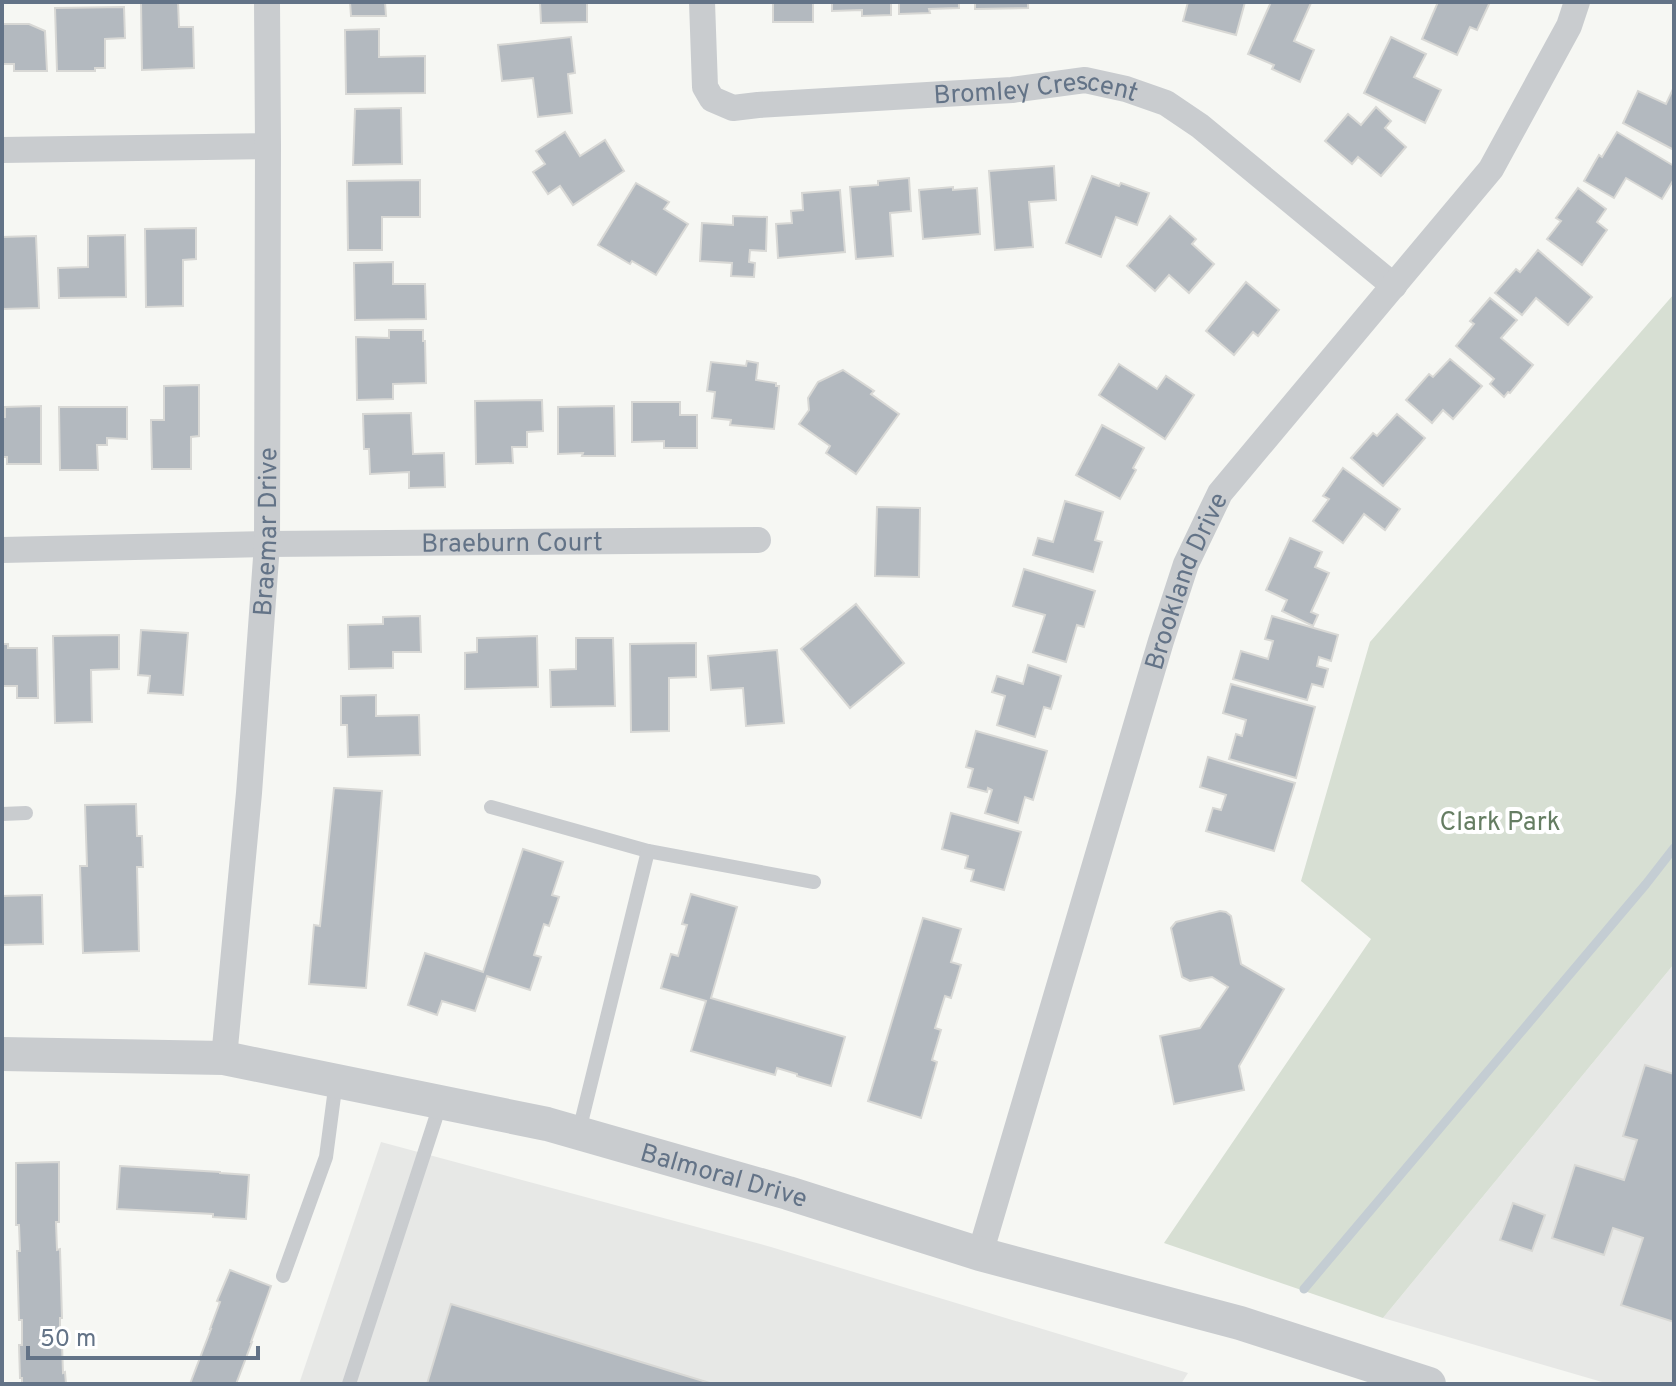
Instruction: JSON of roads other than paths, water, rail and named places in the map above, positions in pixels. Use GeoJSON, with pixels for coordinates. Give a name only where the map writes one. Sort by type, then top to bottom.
{"type":"FeatureCollection","features":[{"type":"Feature","properties":{"kind":"street","name":"Braemar Drive"},"geometry":{"type":"LineString","coordinates":[[224,1058],[249,793],[267,544],[267,2]]}},
{"type":"Feature","properties":{"kind":"street","name":"Bromley Crescent"},"geometry":{"type":"LineString","coordinates":[[702,2],[705,87],[712,99],[733,108],[1012,90],[1085,80],[1126,89],[1166,103],[1200,126],[1394,286]]}},
{"type":"Feature","properties":{"kind":"street","name":"Brookland Drive"},"geometry":{"type":"LineString","coordinates":[[980,1254],[1186,564],[1220,493],[1491,169],[1569,26],[1577,2]]}},
{"type":"Feature","properties":{"kind":"street"},"geometry":{"type":"LineString","coordinates":[[2,150],[268,146]]}},
{"type":"Feature","properties":{"kind":"street","name":"Braeburn Court"},"geometry":{"type":"LineString","coordinates":[[2,550],[267,544],[758,540]]}},
{"type":"Feature","properties":{"kind":"street","name":"Balmoral Drive"},"geometry":{"type":"LineString","coordinates":[[2,1054],[224,1058],[579,1131],[980,1254],[1240,1323],[1429,1384]]}},
{"type":"Feature","properties":{"kind":"lane"},"geometry":{"type":"LineString","coordinates":[[491,807],[648,851],[814,882]]}},
{"type":"Feature","properties":{"kind":"lane"},"geometry":{"type":"LineString","coordinates":[[2,814],[26,813]]}},
{"type":"Feature","properties":{"kind":"lane"},"geometry":{"type":"LineString","coordinates":[[579,1131],[648,851]]}},
{"type":"Feature","properties":{"kind":"lane"},"geometry":{"type":"LineString","coordinates":[[283,1276],[326,1157],[336,1080]]}},
{"type":"Feature","properties":{"kind":"lane"},"geometry":{"type":"LineString","coordinates":[[349,1384],[441,1101]]}},
{"type":"Feature","properties":{"kind":"waterway"},"geometry":{"type":"LineString","coordinates":[[1304,1289],[1674,848]]}},
{"type":"Feature","properties":{"kind":"park label","name":"Clark Park"},"geometry":{"type":"Point","coordinates":[1500,821]}}]}
